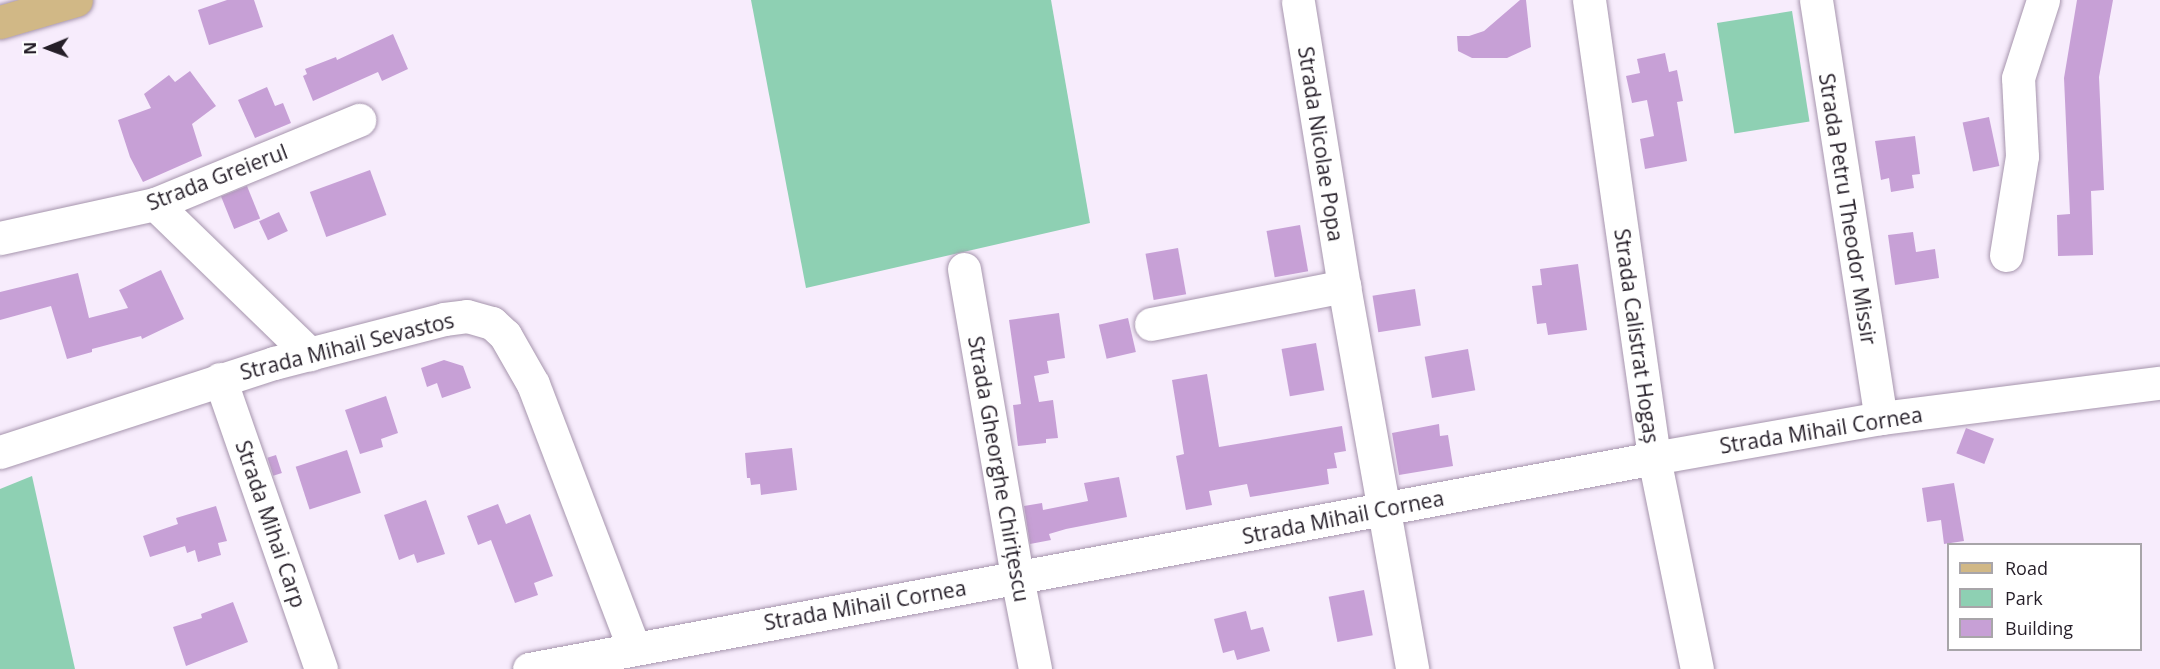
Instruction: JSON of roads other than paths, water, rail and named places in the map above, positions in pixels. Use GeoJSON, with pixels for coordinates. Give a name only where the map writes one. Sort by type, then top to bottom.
{"type":"FeatureCollection","features":[{"type":"Feature","properties":{"kind":"main road"},"geometry":{"type":"LineString","coordinates":[[0,22],[76,0]]}},
{"type":"Feature","properties":{"kind":"street","name":"Strada Calistrat Hogaș"},"geometry":{"type":"LineString","coordinates":[[1589,0],[1654,458],[1697,669]]}},
{"type":"Feature","properties":{"kind":"street","name":"Strada Petru Theodor Missir"},"geometry":{"type":"LineString","coordinates":[[1816,0],[1881,418]]}},
{"type":"Feature","properties":{"kind":"street"},"geometry":{"type":"LineString","coordinates":[[2006,255],[2022,156],[2018,78],[2043,0]]}},
{"type":"Feature","properties":{"kind":"street","name":"Strada Nicolae Popa"},"geometry":{"type":"LineString","coordinates":[[1299,2],[1344,286],[1412,669]]}},
{"type":"Feature","properties":{"kind":"street","name":"Strada Greierul"},"geometry":{"type":"LineString","coordinates":[[0,238],[155,204],[359,120]]}},
{"type":"Feature","properties":{"kind":"street"},"geometry":{"type":"LineString","coordinates":[[155,204],[310,354]]}},
{"type":"Feature","properties":{"kind":"street","name":"Strada Gheorghe Chirițescu"},"geometry":{"type":"LineString","coordinates":[[964,269],[1035,669]]}},
{"type":"Feature","properties":{"kind":"street"},"geometry":{"type":"LineString","coordinates":[[1151,324],[1344,286]]}},
{"type":"Feature","properties":{"kind":"street","name":"Strada Mihail Sevastos"},"geometry":{"type":"LineString","coordinates":[[0,452],[220,379],[310,354],[444,320],[467,316],[492,322],[505,334],[533,384],[634,648]]}},
{"type":"Feature","properties":{"kind":"street","name":"Strada Mihai Carp"},"geometry":{"type":"LineString","coordinates":[[220,379],[321,669]]}},
{"type":"Feature","properties":{"kind":"street","name":"Strada Mihail Cornea"},"geometry":{"type":"LineString","coordinates":[[529,669],[1654,458],[1881,418],[2160,383]]}}]}
